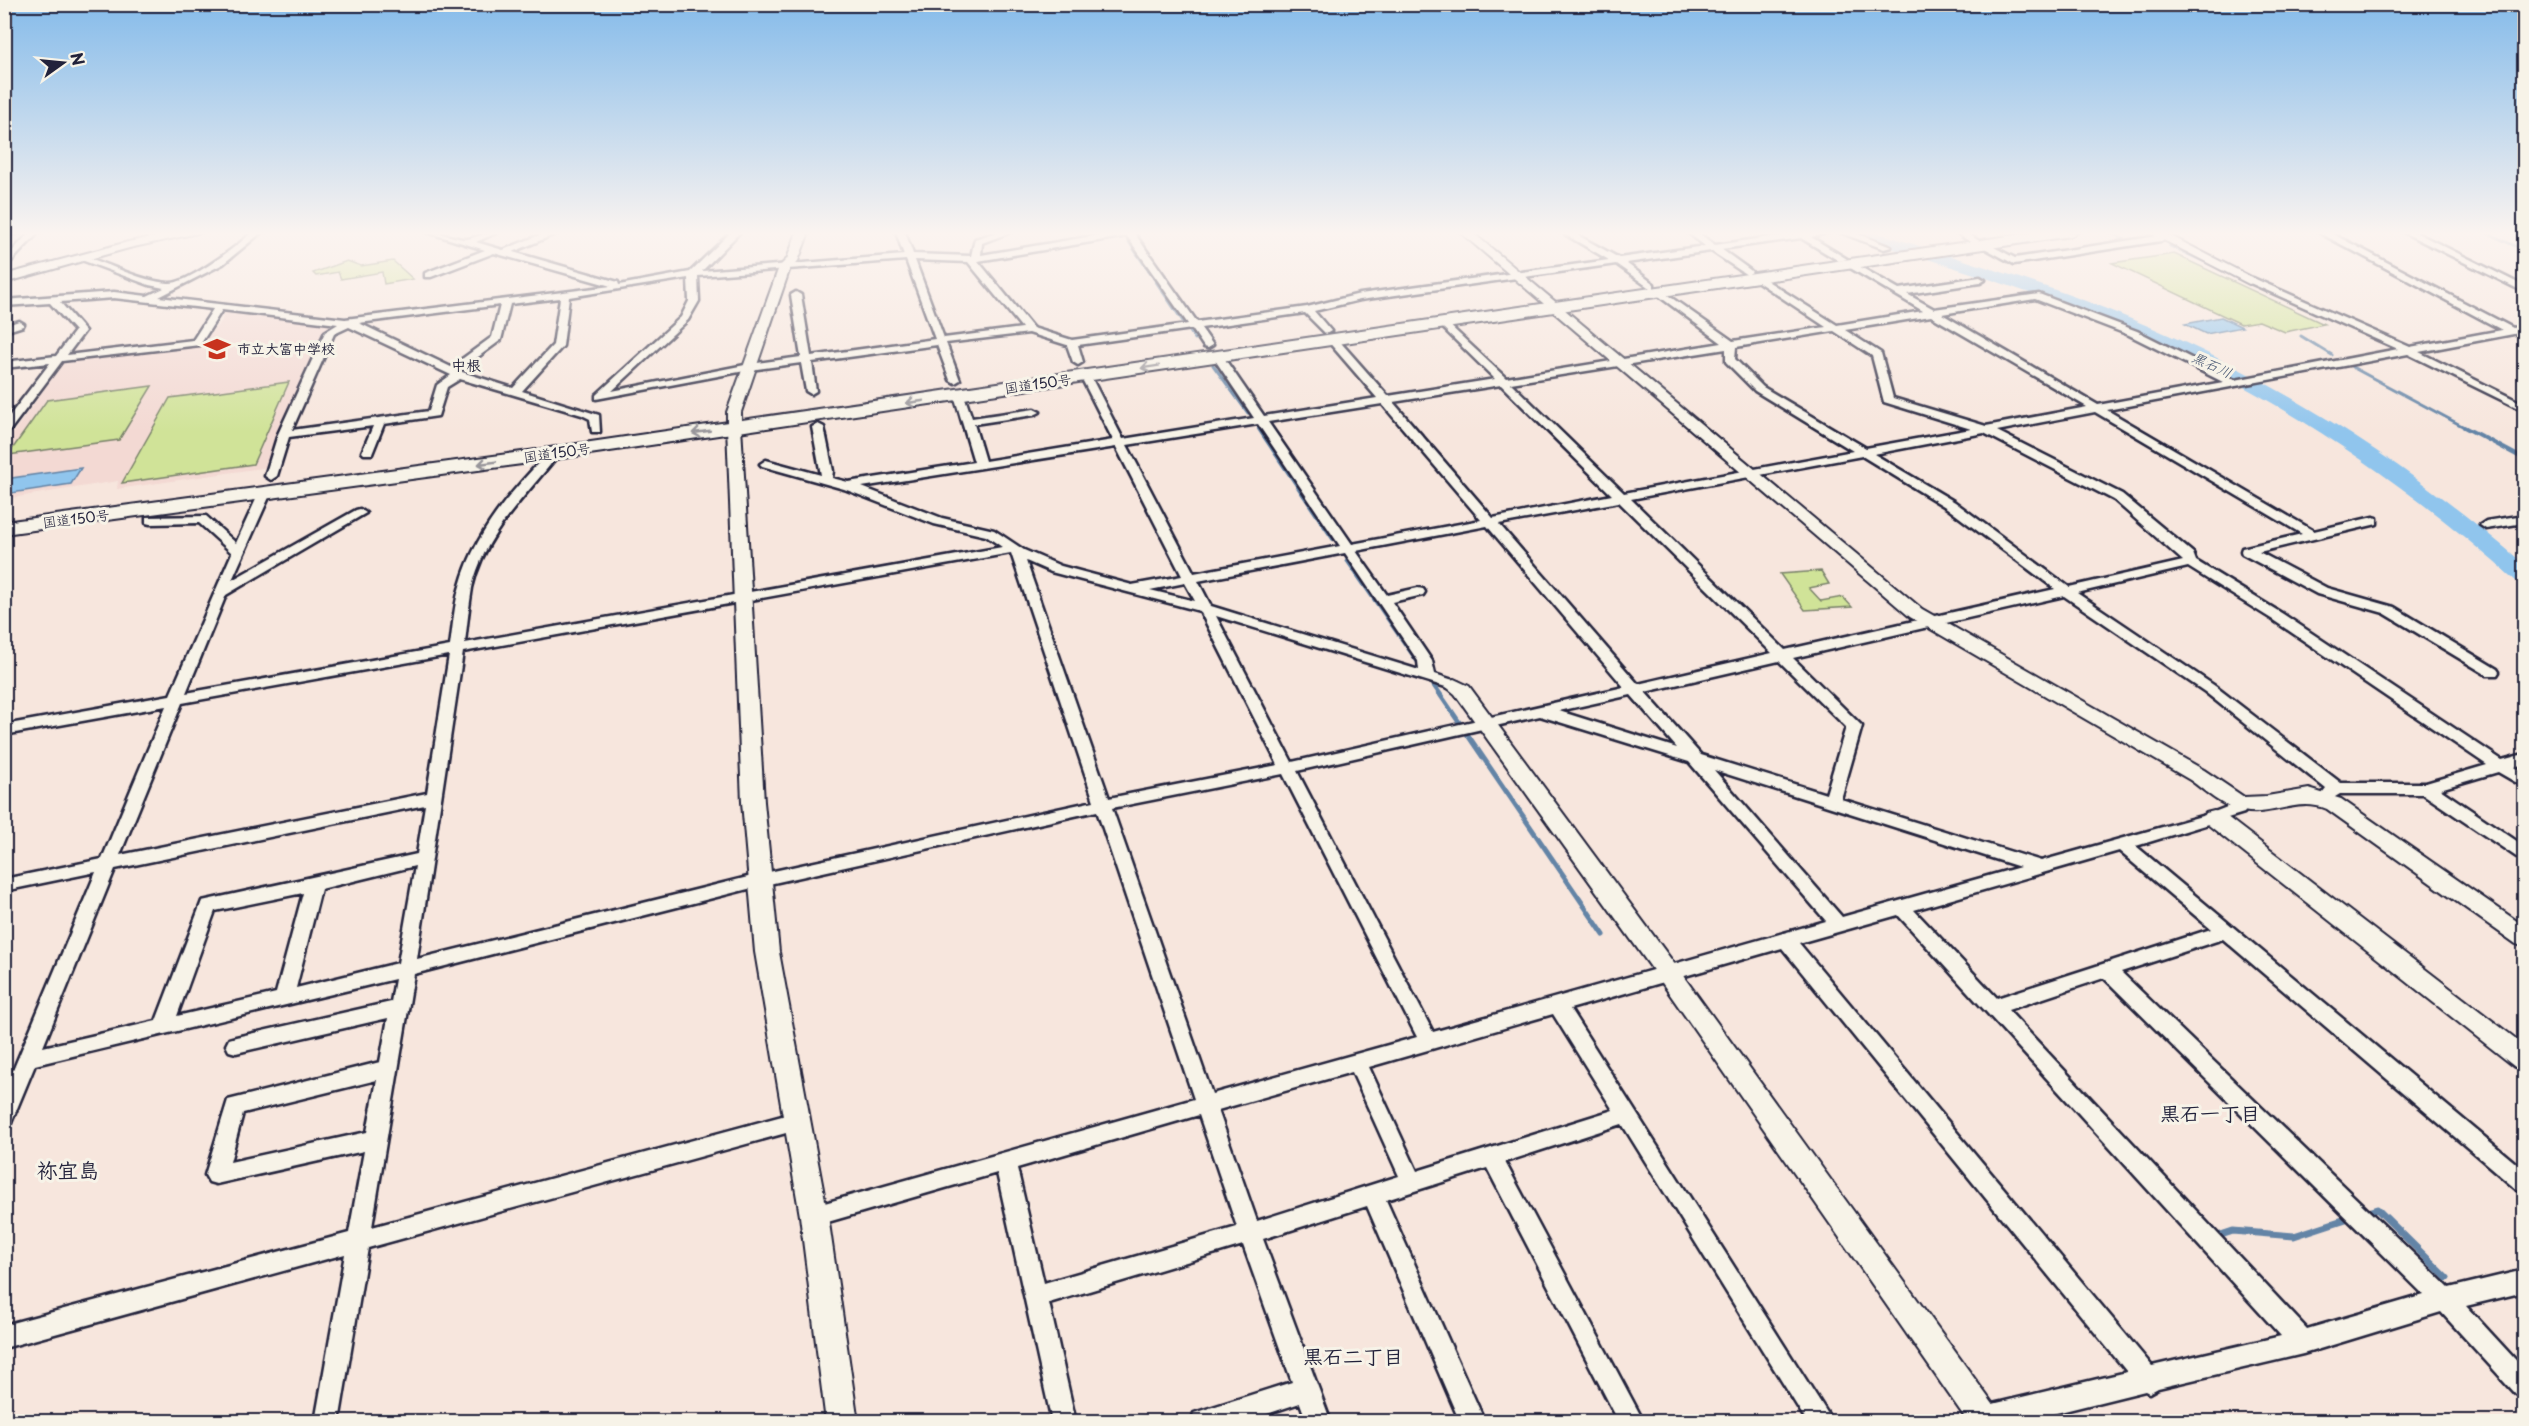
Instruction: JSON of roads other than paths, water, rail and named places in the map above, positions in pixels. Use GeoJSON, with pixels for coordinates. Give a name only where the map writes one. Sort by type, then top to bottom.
{"type":"FeatureCollection","features":[{"type":"Feature","properties":{"kind":"highway","name":"国道150号"},"geometry":{"type":"LineString","coordinates":[[4,528],[264,495],[553,454],[734,420],[1589,299]]}},
{"type":"Feature","properties":{"kind":"highway","name":"国道150号"},"geometry":{"type":"LineString","coordinates":[[1329,334],[1444,323],[1551,304]]}},
{"type":"Feature","properties":{"kind":"highway","name":"国道150号"},"geometry":{"type":"LineString","coordinates":[[4,517],[596,430],[734,420]]}},
{"type":"Feature","properties":{"kind":"street"},"geometry":{"type":"LineString","coordinates":[[4,431],[80,332],[52,299]]}},
{"type":"Feature","properties":{"kind":"street"},"geometry":{"type":"LineString","coordinates":[[4,303],[57,299]]}},
{"type":"Feature","properties":{"kind":"street"},"geometry":{"type":"LineString","coordinates":[[152,299],[346,323],[363,328],[456,373],[586,413],[595,417],[596,430]]}},
{"type":"Feature","properties":{"kind":"street"},"geometry":{"type":"LineString","coordinates":[[271,476],[284,434],[330,332],[346,323],[532,299]]}},
{"type":"Feature","properties":{"kind":"street"},"geometry":{"type":"LineString","coordinates":[[515,392],[558,346],[565,299]]}},
{"type":"Feature","properties":{"kind":"street"},"geometry":{"type":"LineString","coordinates":[[586,413],[685,318],[694,299]]}},
{"type":"Feature","properties":{"kind":"street"},"geometry":{"type":"LineString","coordinates":[[774,299],[734,420],[753,802],[767,952],[814,1216],[842,1422]]}},
{"type":"Feature","properties":{"kind":"street"},"geometry":{"type":"LineString","coordinates":[[797,299],[811,391]]}},
{"type":"Feature","properties":{"kind":"street"},"geometry":{"type":"LineString","coordinates":[[924,299],[957,387],[980,464]]}},
{"type":"Feature","properties":{"kind":"street"},"geometry":{"type":"LineString","coordinates":[[1004,299],[1029,330]]}},
{"type":"Feature","properties":{"kind":"street"},"geometry":{"type":"LineString","coordinates":[[1172,299],[1190,326],[1213,351],[1425,661],[1428,676]]}},
{"type":"Feature","properties":{"kind":"street"},"geometry":{"type":"LineString","coordinates":[[601,397],[750,367],[941,341],[1029,330],[1072,343],[1307,310],[1354,299]]}},
{"type":"Feature","properties":{"kind":"street"},"geometry":{"type":"LineString","coordinates":[[1544,299],[1916,613],[2242,804],[2307,795],[2426,788],[2524,759]]}},
{"type":"Feature","properties":{"kind":"street"},"geometry":{"type":"LineString","coordinates":[[1668,299],[1731,345]]}},
{"type":"Feature","properties":{"kind":"street"},"geometry":{"type":"LineString","coordinates":[[1789,299],[1877,355],[1888,400],[1987,430],[2118,497],[2188,556],[2190,563],[2278,617],[2524,782]]}},
{"type":"Feature","properties":{"kind":"street"},"geometry":{"type":"LineString","coordinates":[[1909,299],[2312,535]]}},
{"type":"Feature","properties":{"kind":"street"},"geometry":{"type":"LineString","coordinates":[[848,486],[2021,299]]}},
{"type":"Feature","properties":{"kind":"street"},"geometry":{"type":"LineString","coordinates":[[2043,299],[2133,333],[2235,383]]}},
{"type":"Feature","properties":{"kind":"street"},"geometry":{"type":"LineString","coordinates":[[2292,299],[2410,351],[2524,408]]}},
{"type":"Feature","properties":{"kind":"street"},"geometry":{"type":"LineString","coordinates":[[2449,299],[2524,338]]}},
{"type":"Feature","properties":{"kind":"street"},"geometry":{"type":"LineString","coordinates":[[284,434],[434,414],[442,385],[497,338],[506,302]]}},
{"type":"Feature","properties":{"kind":"street"},"geometry":{"type":"LineString","coordinates":[[4,365],[196,343],[219,307]]}},
{"type":"Feature","properties":{"kind":"street"},"geometry":{"type":"LineString","coordinates":[[1307,310],[1839,925]]}},
{"type":"Feature","properties":{"kind":"street"},"geometry":{"type":"LineString","coordinates":[[1444,323],[1854,726],[1832,802]]}},
{"type":"Feature","properties":{"kind":"street"},"geometry":{"type":"LineString","coordinates":[[4,328],[19,324]]}},
{"type":"Feature","properties":{"kind":"street"},"geometry":{"type":"LineString","coordinates":[[1131,590],[2524,329]]}},
{"type":"Feature","properties":{"kind":"street"},"geometry":{"type":"LineString","coordinates":[[1072,343],[1082,370],[1208,609],[1429,1041]]}},
{"type":"Feature","properties":{"kind":"street"},"geometry":{"type":"LineString","coordinates":[[1731,345],[1730,360],[1759,389],[1951,505],[2066,591],[2210,689],[2330,794],[2524,938]]}},
{"type":"Feature","properties":{"kind":"street"},"geometry":{"type":"LineString","coordinates":[[967,422],[1034,412]]}},
{"type":"Feature","properties":{"kind":"street"},"geometry":{"type":"LineString","coordinates":[[368,452],[380,421]]}},
{"type":"Feature","properties":{"kind":"street"},"geometry":{"type":"LineString","coordinates":[[818,427],[827,471],[826,480]]}},
{"type":"Feature","properties":{"kind":"street"},"geometry":{"type":"LineString","coordinates":[[327,1422],[407,967],[466,587],[492,527],[553,454]]}},
{"type":"Feature","properties":{"kind":"street"},"geometry":{"type":"LineString","coordinates":[[766,464],[848,486],[915,514],[990,533],[1017,551],[1056,569],[1208,609],[1428,676],[1462,690],[1470,727],[1668,974],[1981,1420],[2303,1342],[2445,1300],[2524,1281]]}},
{"type":"Feature","properties":{"kind":"street"},"geometry":{"type":"LineString","coordinates":[[4,1117],[111,864],[220,593],[264,495]]}},
{"type":"Feature","properties":{"kind":"street"},"geometry":{"type":"LineString","coordinates":[[220,593],[360,513]]}},
{"type":"Feature","properties":{"kind":"street"},"geometry":{"type":"LineString","coordinates":[[150,520],[202,519],[238,552]]}},
{"type":"Feature","properties":{"kind":"street"},"geometry":{"type":"LineString","coordinates":[[2486,525],[2524,519]]}},
{"type":"Feature","properties":{"kind":"street"},"geometry":{"type":"LineString","coordinates":[[2373,521],[2247,551],[2322,591],[2389,610],[2492,672]]}},
{"type":"Feature","properties":{"kind":"street"},"geometry":{"type":"LineString","coordinates":[[4,730],[1017,551]]}},
{"type":"Feature","properties":{"kind":"street"},"geometry":{"type":"LineString","coordinates":[[1017,551],[1101,805],[1187,1043],[1250,1233],[1319,1422]]}},
{"type":"Feature","properties":{"kind":"street"},"geometry":{"type":"LineString","coordinates":[[29,1058],[284,999],[760,880],[1101,805],[1288,768],[2190,563]]}},
{"type":"Feature","properties":{"kind":"street"},"geometry":{"type":"LineString","coordinates":[[1383,600],[1418,592]]}},
{"type":"Feature","properties":{"kind":"street"},"geometry":{"type":"LineString","coordinates":[[1542,711],[2041,867]]}},
{"type":"Feature","properties":{"kind":"street"},"geometry":{"type":"LineString","coordinates":[[2426,788],[2524,854]]}},
{"type":"Feature","properties":{"kind":"street"},"geometry":{"type":"LineString","coordinates":[[4,885],[435,797]]}},
{"type":"Feature","properties":{"kind":"street"},"geometry":{"type":"LineString","coordinates":[[814,1216],[2214,818],[2238,809],[2242,804]]}},
{"type":"Feature","properties":{"kind":"street"},"geometry":{"type":"LineString","coordinates":[[2214,818],[2524,1059]]}},
{"type":"Feature","properties":{"kind":"street"},"geometry":{"type":"LineString","coordinates":[[2122,844],[2524,1183]]}},
{"type":"Feature","properties":{"kind":"street"},"geometry":{"type":"LineString","coordinates":[[163,1027],[208,906],[425,858]]}},
{"type":"Feature","properties":{"kind":"street"},"geometry":{"type":"LineString","coordinates":[[284,999],[314,884]]}},
{"type":"Feature","properties":{"kind":"street"},"geometry":{"type":"LineString","coordinates":[[1901,907],[2303,1342]]}},
{"type":"Feature","properties":{"kind":"street"},"geometry":{"type":"LineString","coordinates":[[1993,1006],[2226,931]]}},
{"type":"Feature","properties":{"kind":"street"},"geometry":{"type":"LineString","coordinates":[[1786,940],[2149,1381]]}},
{"type":"Feature","properties":{"kind":"street"},"geometry":{"type":"LineString","coordinates":[[2107,970],[2445,1300],[2524,1386]]}},
{"type":"Feature","properties":{"kind":"street"},"geometry":{"type":"LineString","coordinates":[[1558,1006],[1821,1422]]}},
{"type":"Feature","properties":{"kind":"street"},"geometry":{"type":"LineString","coordinates":[[236,1045],[398,1008]]}},
{"type":"Feature","properties":{"kind":"street"},"geometry":{"type":"LineString","coordinates":[[1357,1062],[1412,1182]]}},
{"type":"Feature","properties":{"kind":"street"},"geometry":{"type":"LineString","coordinates":[[376,1139],[216,1175],[235,1106],[390,1068]]}},
{"type":"Feature","properties":{"kind":"street"},"geometry":{"type":"LineString","coordinates":[[1036,1296],[1250,1233],[1627,1114]]}},
{"type":"Feature","properties":{"kind":"street"},"geometry":{"type":"LineString","coordinates":[[4,1337],[796,1121]]}},
{"type":"Feature","properties":{"kind":"street"},"geometry":{"type":"LineString","coordinates":[[1492,1157],[1632,1422]]}},
{"type":"Feature","properties":{"kind":"street"},"geometry":{"type":"LineString","coordinates":[[1005,1160],[1064,1422]]}},
{"type":"Feature","properties":{"kind":"street"},"geometry":{"type":"LineString","coordinates":[[1373,1195],[1473,1422]]}},
{"type":"Feature","properties":{"kind":"street"},"geometry":{"type":"LineString","coordinates":[[1203,1422],[1308,1389]]}},
{"type":"Feature","properties":{"kind":"water"},"geometry":{"type":"Polygon","coordinates":[[[2221,317],[2242,327],[2206,334],[2185,324],[2221,317]]]}},
{"type":"Feature","properties":{"kind":"water"},"geometry":{"type":"Polygon","coordinates":[[[81,468],[71,484],[5,494],[5,479],[81,468]]]}},
{"type":"Feature","properties":{"kind":"waterway"},"geometry":{"type":"LineString","coordinates":[[1167,299],[1195,339]]}},
{"type":"Feature","properties":{"kind":"waterway","name":"黒石川"},"geometry":{"type":"LineString","coordinates":[[2062,299],[2099,312],[2214,364],[2324,425],[2377,459],[2428,496],[2524,576]]}},
{"type":"Feature","properties":{"kind":"waterway"},"geometry":{"type":"LineString","coordinates":[[2301,336],[2332,355]]}},
{"type":"Feature","properties":{"kind":"waterway"},"geometry":{"type":"LineString","coordinates":[[1213,365],[1248,413]]}},
{"type":"Feature","properties":{"kind":"waterway"},"geometry":{"type":"LineString","coordinates":[[2352,367],[2466,428]]}},
{"type":"Feature","properties":{"kind":"waterway"},"geometry":{"type":"LineString","coordinates":[[2464,427],[2524,459]]}},
{"type":"Feature","properties":{"kind":"waterway"},"geometry":{"type":"LineString","coordinates":[[1259,429],[1333,539]]}},
{"type":"Feature","properties":{"kind":"waterway"},"geometry":{"type":"LineString","coordinates":[[1347,560],[1419,664]]}},
{"type":"Feature","properties":{"kind":"waterway"},"geometry":{"type":"LineString","coordinates":[[1431,681],[1604,935]]}},
{"type":"Feature","properties":{"kind":"waterway"},"geometry":{"type":"LineString","coordinates":[[2371,1211],[2377,1209],[2447,1278]]}},
{"type":"Feature","properties":{"kind":"waterway"},"geometry":{"type":"LineString","coordinates":[[2218,1236],[2233,1231],[2294,1236],[2349,1218]]}},
{"type":"Feature","properties":{"kind":"place","name":"市立大富中学校"},"geometry":{"type":"Point","coordinates":[217,349]}},
{"type":"Feature","properties":{"kind":"district","name":"中根"},"geometry":{"type":"Point","coordinates":[466,366]}},
{"type":"Feature","properties":{"kind":"district","name":"黒石一丁目"},"geometry":{"type":"Point","coordinates":[2210,1114]}},
{"type":"Feature","properties":{"kind":"district","name":"祢宜島"},"geometry":{"type":"Point","coordinates":[68,1171]}},
{"type":"Feature","properties":{"kind":"district","name":"黒石二丁目"},"geometry":{"type":"Point","coordinates":[1353,1357]}}]}
